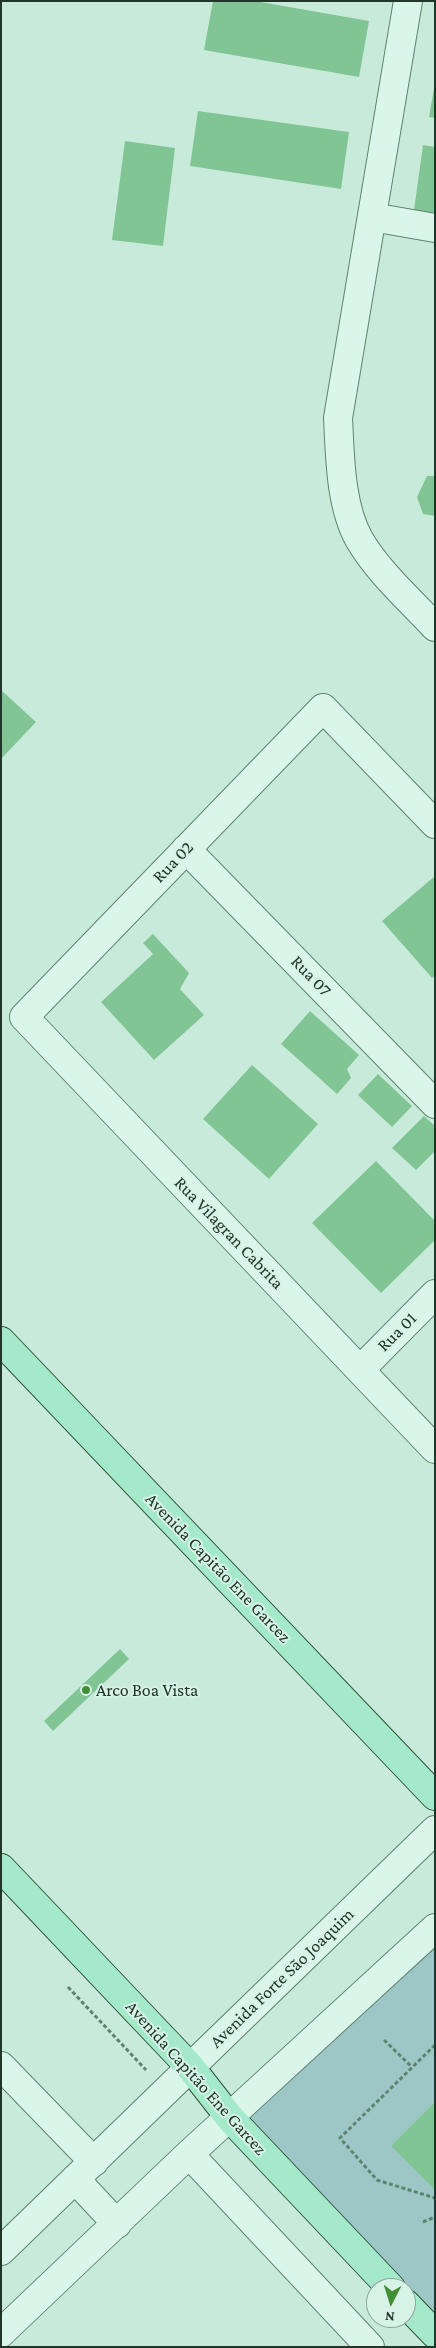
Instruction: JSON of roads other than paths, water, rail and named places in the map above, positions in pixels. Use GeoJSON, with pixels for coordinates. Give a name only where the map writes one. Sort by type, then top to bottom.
{"type":"FeatureCollection","features":[{"type":"Feature","properties":{"kind":"main road","name":"Avenida Capitão Ene Garcez"},"geometry":{"type":"LineString","coordinates":[[1,1341],[435,1796]]}},
{"type":"Feature","properties":{"kind":"main road","name":"Avenida Capitão Ene Garcez"},"geometry":{"type":"LineString","coordinates":[[1,1868],[191,2068],[230,2118],[382,2278]]}},
{"type":"Feature","properties":{"kind":"main road"},"geometry":{"type":"LineString","coordinates":[[416,2314],[435,2334]]}},
{"type":"Feature","properties":{"kind":"street"},"geometry":{"type":"LineString","coordinates":[[408,1],[338,418],[341,470],[349,511],[359,538],[383,572],[435,627]]}},
{"type":"Feature","properties":{"kind":"street"},"geometry":{"type":"LineString","coordinates":[[372,217],[435,228]]}},
{"type":"Feature","properties":{"kind":"street","name":"Rua 02"},"geometry":{"type":"LineString","coordinates":[[24,1017],[323,708],[435,824]]}},
{"type":"Feature","properties":{"kind":"street","name":"Rua 07"},"geometry":{"type":"LineString","coordinates":[[186,849],[435,1104]]}},
{"type":"Feature","properties":{"kind":"street","name":"Rua Vilagran Cabrita"},"geometry":{"type":"LineString","coordinates":[[24,1017],[435,1449]]}},
{"type":"Feature","properties":{"kind":"street","name":"Rua 01"},"geometry":{"type":"LineString","coordinates":[[360,1370],[435,1294]]}},
{"type":"Feature","properties":{"kind":"street","name":"Avenida Forte São Joaquim"},"geometry":{"type":"LineString","coordinates":[[1,2251],[435,1830]]}},
{"type":"Feature","properties":{"kind":"street"},"geometry":{"type":"LineString","coordinates":[[1,2333],[189,2154],[435,1928]]}},
{"type":"Feature","properties":{"kind":"street"},"geometry":{"type":"LineString","coordinates":[[1,2066],[85,2170],[117,2224]]}},
{"type":"Feature","properties":{"kind":"street"},"geometry":{"type":"LineString","coordinates":[[189,2154],[370,2347]]}},
{"type":"Feature","properties":{"kind":"place","name":"Arco Boa Vista"},"geometry":{"type":"Point","coordinates":[86,1690]}}]}
